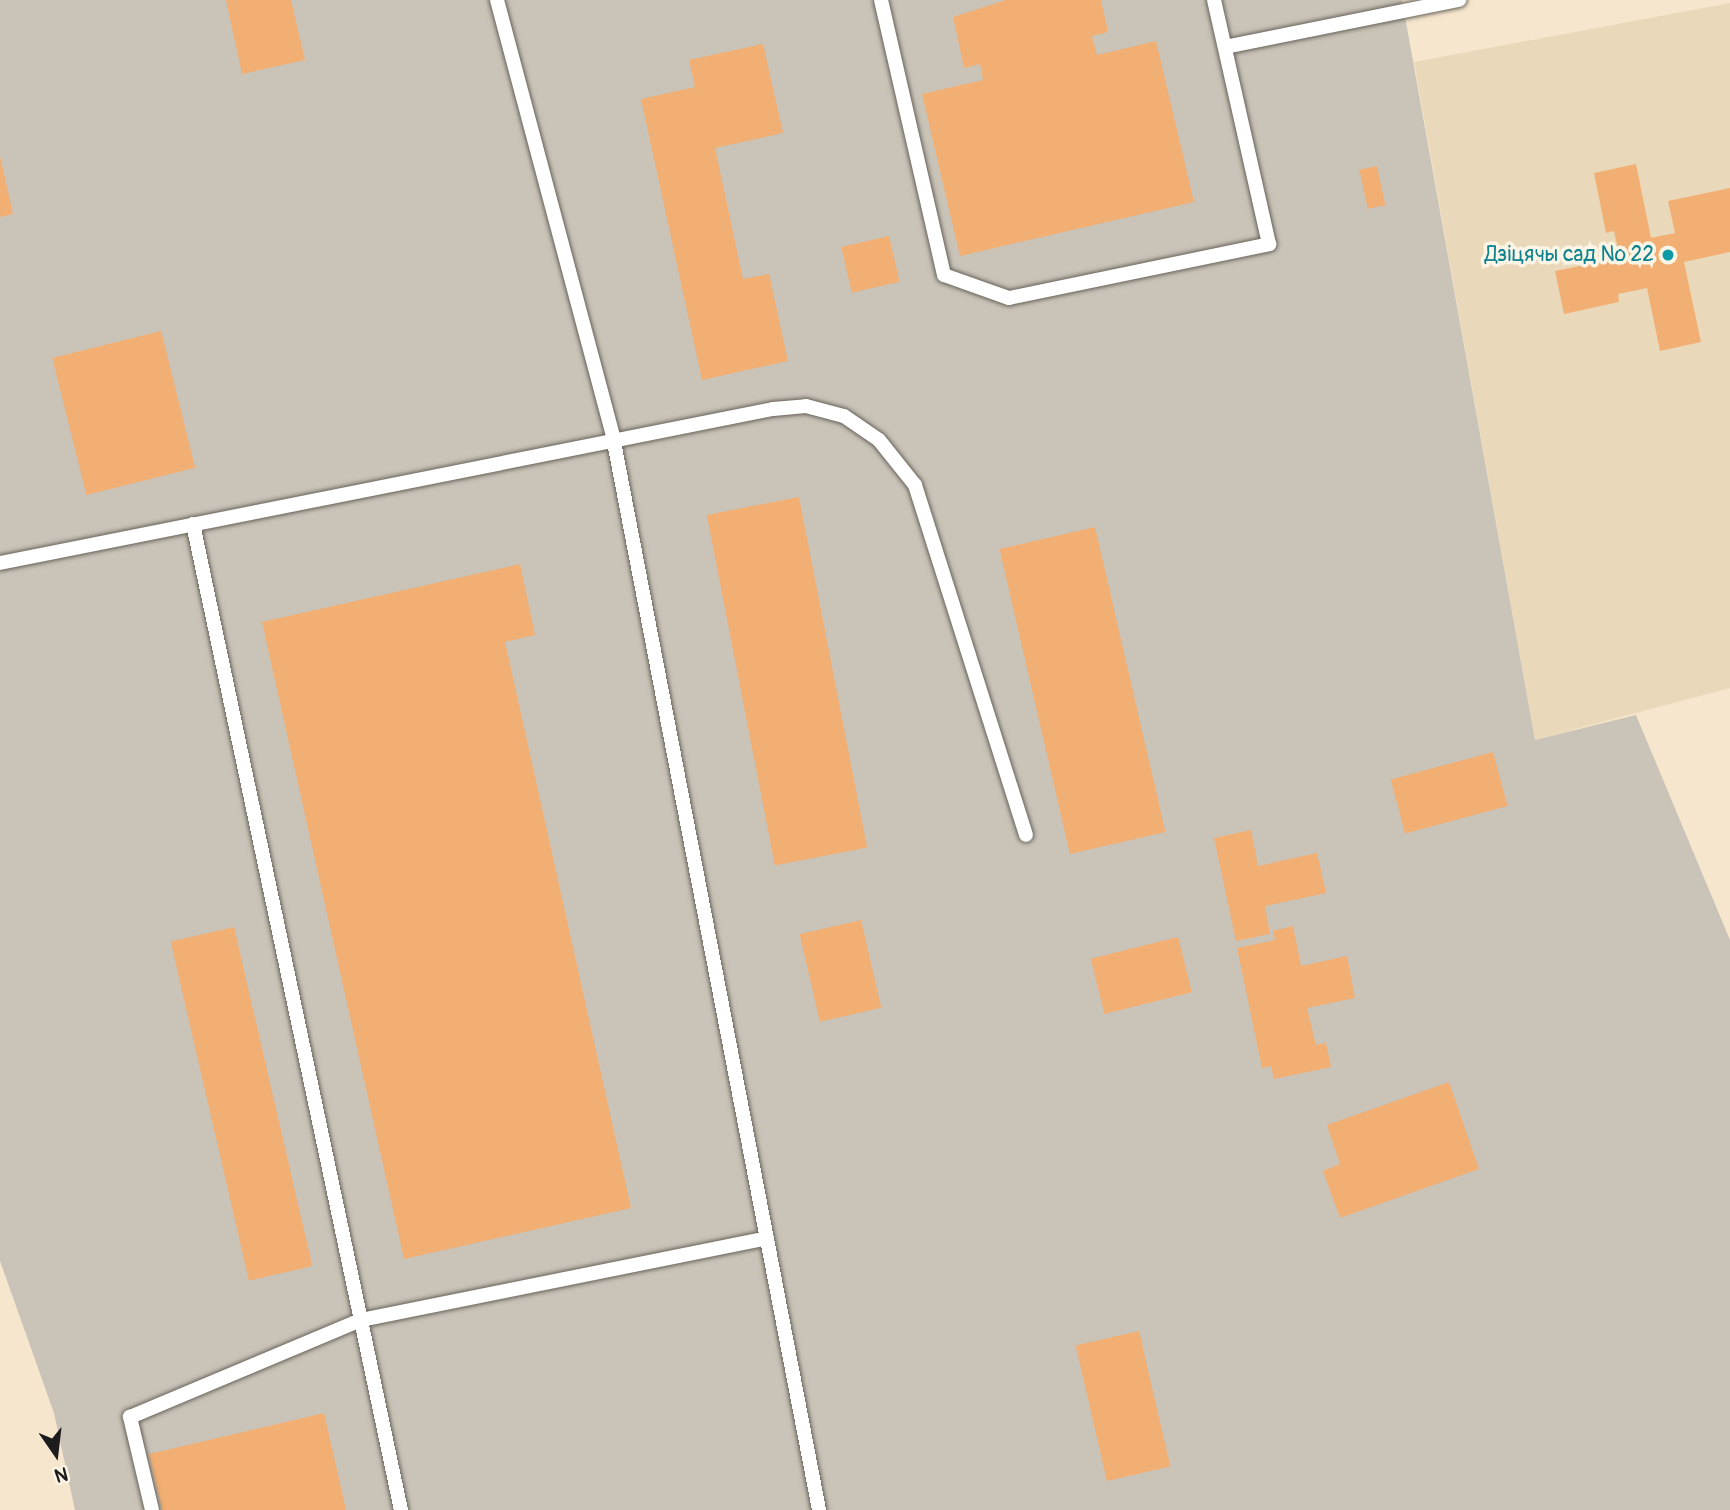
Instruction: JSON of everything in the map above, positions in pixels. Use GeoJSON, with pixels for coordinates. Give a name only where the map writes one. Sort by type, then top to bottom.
{"type":"FeatureCollection","features":[{"type":"Feature","properties":{"kind":"lane"},"geometry":{"type":"LineString","coordinates":[[497,0],[613,437],[819,1510]]}},
{"type":"Feature","properties":{"kind":"lane"},"geometry":{"type":"LineString","coordinates":[[881,0],[944,275],[1009,298],[1269,244],[1214,0]]}},
{"type":"Feature","properties":{"kind":"lane"},"geometry":{"type":"LineString","coordinates":[[1225,47],[1459,0]]}},
{"type":"Feature","properties":{"kind":"lane"},"geometry":{"type":"LineString","coordinates":[[0,563],[613,437],[806,406],[844,416],[878,440],[915,485],[1026,835]]}},
{"type":"Feature","properties":{"kind":"lane"},"geometry":{"type":"LineString","coordinates":[[193,524],[401,1510]]}},
{"type":"Feature","properties":{"kind":"lane"},"geometry":{"type":"LineString","coordinates":[[152,1510],[130,1417],[361,1320],[767,1238]]}},
{"type":"Feature","properties":{"kind":"shaded area"},"geometry":{"type":"Polygon","coordinates":[[[0,0],[1402,0],[1535,740],[1636,715],[1730,940],[1730,1510],[75,1510],[54,1413],[0,1261],[0,0]]]}},
{"type":"Feature","properties":{"kind":"shaded area"},"geometry":{"type":"Polygon","coordinates":[[[1730,3],[1730,688],[1535,740],[1414,62],[1730,3]]]}},
{"type":"Feature","properties":{"kind":"building"},"geometry":{"type":"Polygon","coordinates":[[[226,0],[291,0],[305,60],[242,74],[226,0]]]}},
{"type":"Feature","properties":{"kind":"building"},"geometry":{"type":"Polygon","coordinates":[[[1006,0],[1101,0],[1108,32],[1092,36],[1097,55],[1156,41],[1194,202],[960,256],[922,94],[983,80],[980,64],[964,68],[953,17],[1006,0]]]}},
{"type":"Feature","properties":{"kind":"building"},"geometry":{"type":"Polygon","coordinates":[[[763,44],[783,133],[715,148],[743,279],[769,274],[788,361],[702,380],[641,99],[695,87],[689,60],[763,44]]]}},
{"type":"Feature","properties":{"kind":"building"},"geometry":{"type":"Polygon","coordinates":[[[0,156],[13,214],[0,217],[0,156]]]}},
{"type":"Feature","properties":{"kind":"building","name":"Дзіцячы сад № 22"},"geometry":{"type":"Polygon","coordinates":[[[1636,164],[1651,238],[1675,233],[1668,201],[1730,188],[1730,252],[1684,262],[1701,342],[1660,351],[1647,288],[1618,294],[1619,302],[1564,314],[1555,271],[1620,258],[1614,231],[1606,233],[1594,173],[1636,164]]]}},
{"type":"Feature","properties":{"kind":"building"},"geometry":{"type":"Polygon","coordinates":[[[1377,166],[1385,205],[1368,209],[1359,170],[1377,166]]]}},
{"type":"Feature","properties":{"kind":"building"},"geometry":{"type":"Polygon","coordinates":[[[889,236],[900,282],[852,293],[841,247],[889,236]]]}},
{"type":"Feature","properties":{"kind":"building"},"geometry":{"type":"Polygon","coordinates":[[[161,331],[195,468],[86,495],[52,358],[161,331]]]}},
{"type":"Feature","properties":{"kind":"building"},"geometry":{"type":"Polygon","coordinates":[[[799,497],[867,847],[775,865],[707,515],[799,497]]]}},
{"type":"Feature","properties":{"kind":"building"},"geometry":{"type":"Polygon","coordinates":[[[1095,527],[1165,832],[1070,854],[1000,549],[1095,527]]]}},
{"type":"Feature","properties":{"kind":"building"},"geometry":{"type":"Polygon","coordinates":[[[520,564],[535,635],[505,642],[631,1208],[404,1259],[262,622],[520,564]]]}},
{"type":"Feature","properties":{"kind":"building"},"geometry":{"type":"Polygon","coordinates":[[[1493,752],[1507,806],[1405,834],[1391,779],[1493,752]]]}},
{"type":"Feature","properties":{"kind":"building"},"geometry":{"type":"Polygon","coordinates":[[[1251,830],[1258,866],[1317,853],[1326,893],[1265,906],[1270,934],[1236,941],[1214,838],[1251,830]]]}},
{"type":"Feature","properties":{"kind":"building"},"geometry":{"type":"Polygon","coordinates":[[[861,920],[881,1008],[820,1022],[800,934],[861,920]]]}},
{"type":"Feature","properties":{"kind":"building"},"geometry":{"type":"Polygon","coordinates":[[[1293,926],[1301,966],[1347,956],[1355,998],[1307,1008],[1316,1045],[1326,1043],[1331,1067],[1274,1079],[1271,1066],[1262,1068],[1237,948],[1275,940],[1273,931],[1293,926]]]}},
{"type":"Feature","properties":{"kind":"building"},"geometry":{"type":"Polygon","coordinates":[[[234,927],[312,1266],[249,1281],[171,942],[234,927]]]}},
{"type":"Feature","properties":{"kind":"building"},"geometry":{"type":"Polygon","coordinates":[[[1178,937],[1192,992],[1104,1014],[1091,959],[1178,937]]]}},
{"type":"Feature","properties":{"kind":"building"},"geometry":{"type":"Polygon","coordinates":[[[1449,1082],[1479,1169],[1340,1218],[1323,1171],[1340,1164],[1327,1125],[1449,1082]]]}},
{"type":"Feature","properties":{"kind":"building"},"geometry":{"type":"Polygon","coordinates":[[[1139,1331],[1170,1466],[1107,1481],[1076,1346],[1139,1331]]]}},
{"type":"Feature","properties":{"kind":"building"},"geometry":{"type":"Polygon","coordinates":[[[324,1413],[346,1510],[162,1510],[149,1454],[324,1413]]]}},
{"type":"Feature","properties":{"kind":"place","name":"Дзіцячы сад № 22"},"geometry":{"type":"Point","coordinates":[1668,255]}}]}
